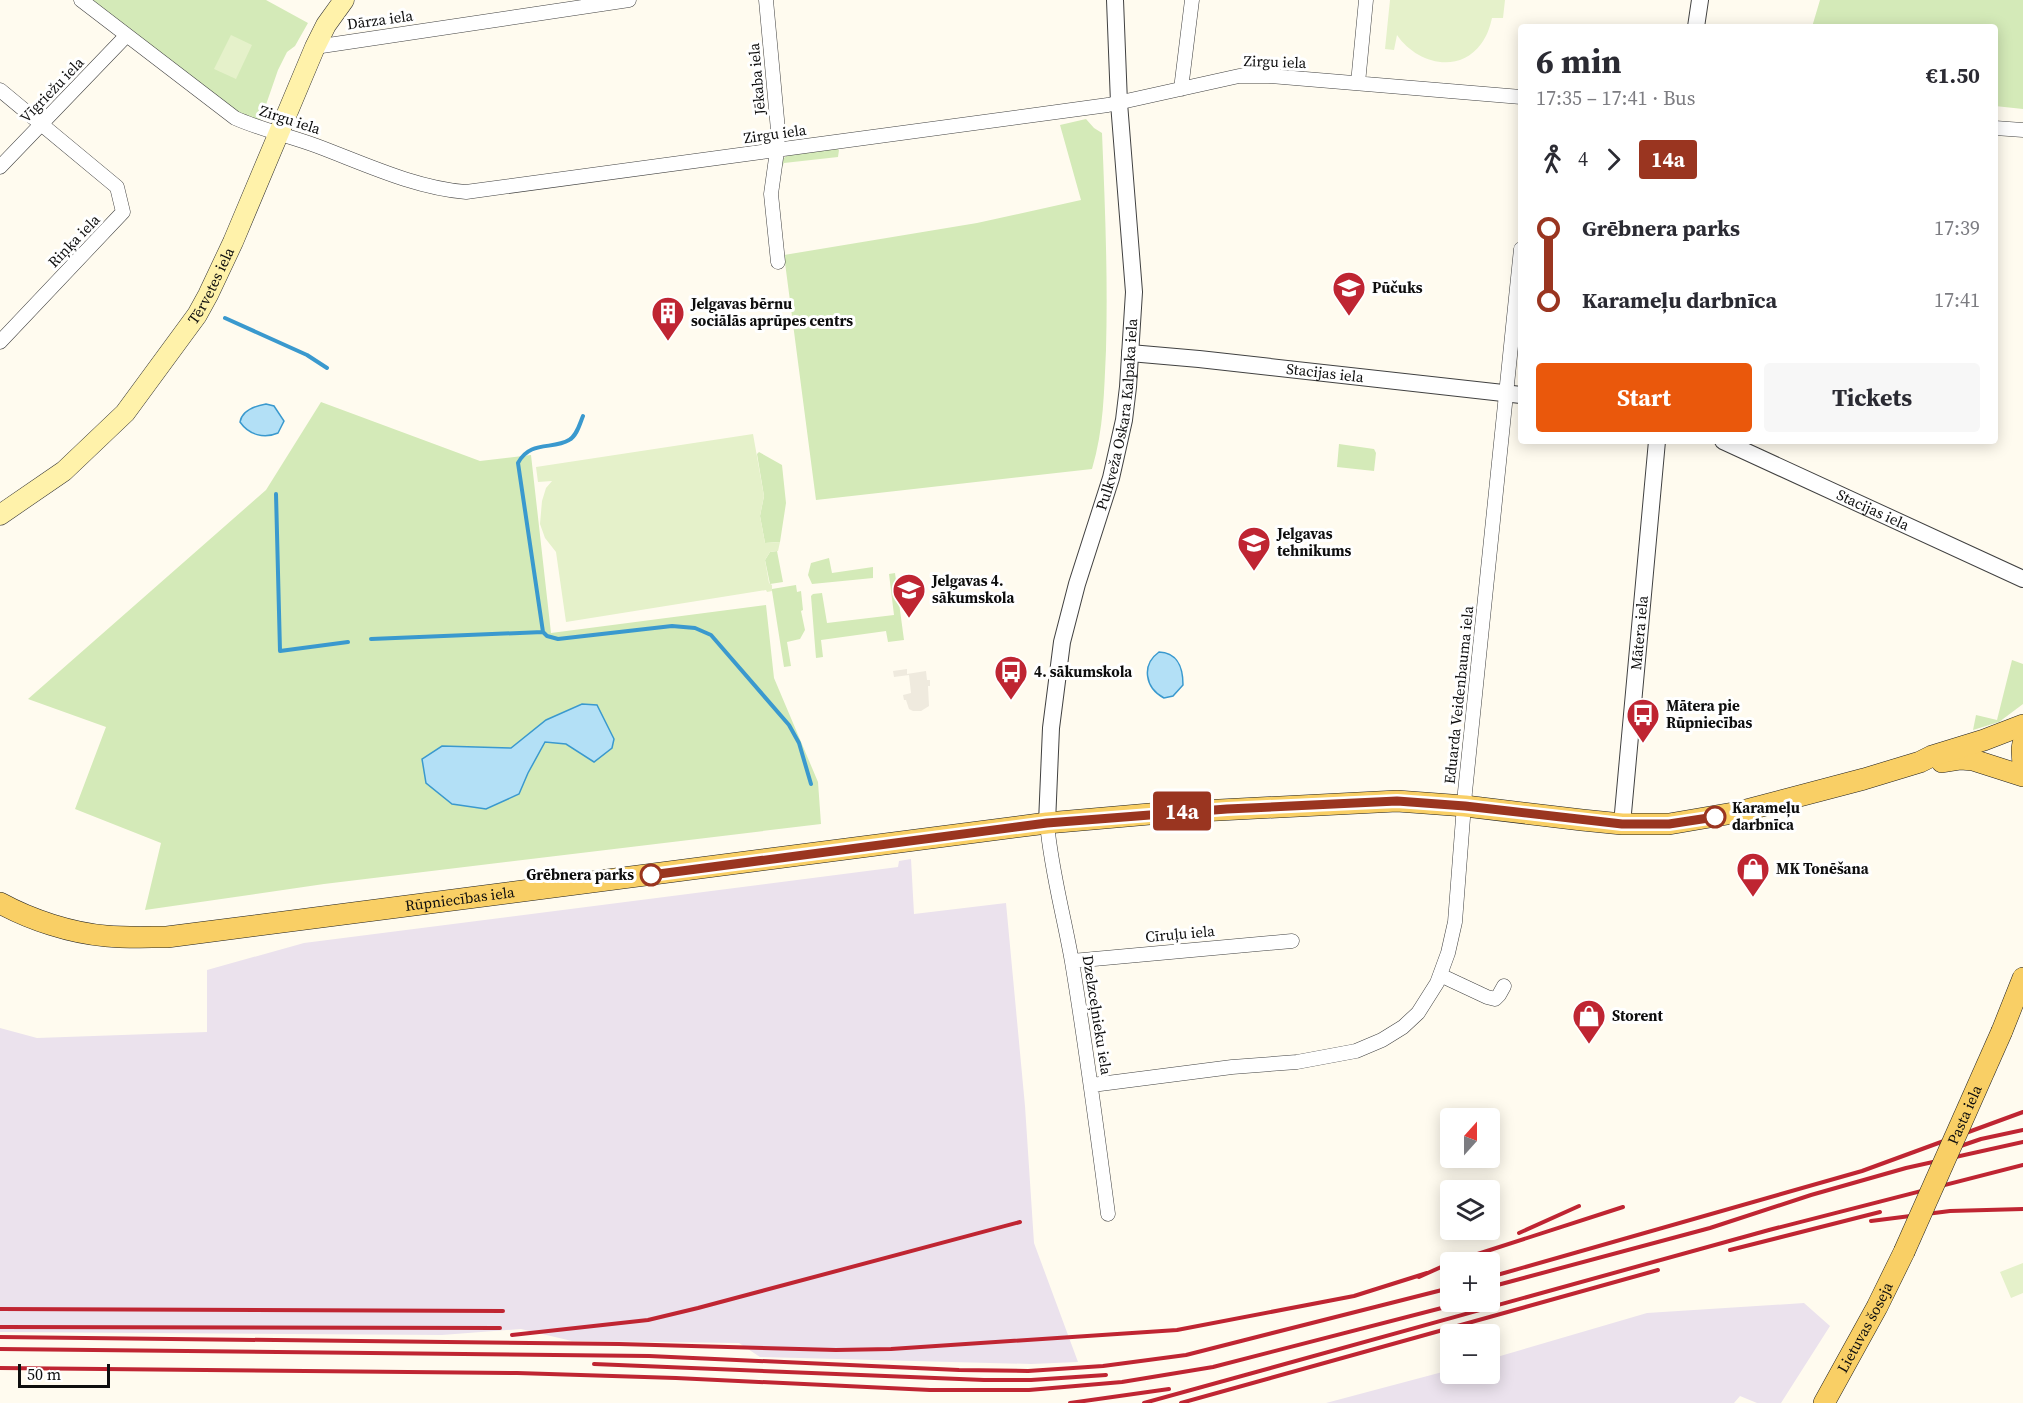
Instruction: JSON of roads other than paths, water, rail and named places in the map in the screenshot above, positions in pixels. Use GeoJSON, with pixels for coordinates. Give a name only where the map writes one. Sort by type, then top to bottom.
{"type":"FeatureCollection","features":[{"type":"Feature","properties":{"kind":"main road","name":"Tērvetes iela"},"geometry":{"type":"LineString","coordinates":[[0,515],[64,471],[118,420],[197,315],[208,295],[315,46],[344,0]]}},
{"type":"Feature","properties":{"kind":"main road","name":"Rūpniecības iela"},"geometry":{"type":"LineString","coordinates":[[0,903],[15,912],[87,934],[108,937],[167,937],[1047,823],[1161,813],[1397,801],[1465,806],[1622,824],[1669,824],[1739,812],[1920,762],[2023,725]]}},
{"type":"Feature","properties":{"kind":"main road"},"geometry":{"type":"LineString","coordinates":[[2023,743],[2023,766]]}},
{"type":"Feature","properties":{"kind":"main road","name":"Rūpniecības iela"},"geometry":{"type":"LineString","coordinates":[[1920,762],[1934,764],[1961,759],[1984,762],[2023,776]]}},
{"type":"Feature","properties":{"kind":"main road","name":"Pasta iela"},"geometry":{"type":"LineString","coordinates":[[1904,1252],[2023,978]]}},
{"type":"Feature","properties":{"kind":"main road","name":"Lietuvas šoseja"},"geometry":{"type":"LineString","coordinates":[[1824,1403],[1877,1307],[1904,1252]]}},
{"type":"Feature","properties":{"kind":"street","name":"Zirgu iela"},"geometry":{"type":"LineString","coordinates":[[81,0],[235,118],[262,130],[296,138],[411,181],[466,192],[1119,103],[1239,76],[1255,75],[1518,97]]}},
{"type":"Feature","properties":{"kind":"street","name":"Dārza iela"},"geometry":{"type":"LineString","coordinates":[[315,46],[629,0]]}},
{"type":"Feature","properties":{"kind":"street","name":"Jēkaba iela"},"geometry":{"type":"LineString","coordinates":[[766,0],[778,130],[771,195],[778,262]]}},
{"type":"Feature","properties":{"kind":"street","name":"Pulkveža Oskara Kalpaka iela"},"geometry":{"type":"LineString","coordinates":[[1047,823],[1050,739],[1062,642],[1077,584],[1111,478],[1125,420],[1134,292],[1119,103],[1115,0]]}},
{"type":"Feature","properties":{"kind":"street"},"geometry":{"type":"LineString","coordinates":[[1181,89],[1192,0]]}},
{"type":"Feature","properties":{"kind":"street"},"geometry":{"type":"LineString","coordinates":[[1358,83],[1366,0]]}},
{"type":"Feature","properties":{"kind":"street"},"geometry":{"type":"LineString","coordinates":[[1696,24],[1700,0]]}},
{"type":"Feature","properties":{"kind":"street","name":"Vīgriežu iela"},"geometry":{"type":"LineString","coordinates":[[0,167],[126,36]]}},
{"type":"Feature","properties":{"kind":"street","name":"Riņķa iela"},"geometry":{"type":"LineString","coordinates":[[0,90],[117,187],[123,213],[0,342]]}},
{"type":"Feature","properties":{"kind":"street"},"geometry":{"type":"LineString","coordinates":[[1998,128],[2023,130]]}},
{"type":"Feature","properties":{"kind":"street","name":"Eduarda Veidenbauma iela"},"geometry":{"type":"LineString","coordinates":[[1092,1085],[1297,1062],[1356,1051],[1382,1040],[1403,1027],[1430,998],[1448,953],[1455,922],[1465,806],[1514,395],[1518,312]]}},
{"type":"Feature","properties":{"kind":"street","name":"Stacijas iela"},"geometry":{"type":"LineString","coordinates":[[1130,353],[1514,395]]}},
{"type":"Feature","properties":{"kind":"street","name":"Mātera iela"},"geometry":{"type":"LineString","coordinates":[[1622,824],[1657,444]]}},
{"type":"Feature","properties":{"kind":"street","name":"Stacijas iela"},"geometry":{"type":"LineString","coordinates":[[1730,444],[2023,579]]}},
{"type":"Feature","properties":{"kind":"street","name":"Dzelzceļnieku iela"},"geometry":{"type":"LineString","coordinates":[[1047,823],[1049,846],[1092,1085],[1108,1214]]}},
{"type":"Feature","properties":{"kind":"street","name":"Cīruļu iela"},"geometry":{"type":"LineString","coordinates":[[1071,961],[1292,941]]}},
{"type":"Feature","properties":{"kind":"street"},"geometry":{"type":"LineString","coordinates":[[1440,975],[1495,999],[1504,986]]}},
{"type":"Feature","properties":{"kind":"water"},"geometry":{"type":"Polygon","coordinates":[[[266,404],[274,406],[284,421],[278,433],[267,436],[257,435],[240,422],[241,418],[253,407],[266,404]]]}},
{"type":"Feature","properties":{"kind":"water"},"geometry":{"type":"Polygon","coordinates":[[[1159,652],[1175,658],[1183,678],[1183,685],[1173,696],[1164,698],[1153,688],[1148,676],[1150,663],[1159,652]]]}},
{"type":"Feature","properties":{"kind":"water"},"geometry":{"type":"Polygon","coordinates":[[[582,704],[597,705],[614,739],[612,748],[594,762],[566,744],[545,742],[519,794],[486,809],[452,804],[426,783],[422,759],[442,746],[511,748],[546,720],[582,704]]]}},
{"type":"Feature","properties":{"kind":"waterway"},"geometry":{"type":"LineString","coordinates":[[225,318],[307,355],[327,368]]}},
{"type":"Feature","properties":{"kind":"waterway"},"geometry":{"type":"LineString","coordinates":[[583,416],[572,438],[563,443],[535,448],[523,456],[518,463],[543,632],[547,636],[558,639],[672,626],[695,628],[711,635],[789,725],[799,743],[811,784]]}},
{"type":"Feature","properties":{"kind":"waterway"},"geometry":{"type":"LineString","coordinates":[[276,494],[280,651],[348,642]]}},
{"type":"Feature","properties":{"kind":"waterway"},"geometry":{"type":"LineString","coordinates":[[371,639],[543,632]]}},
{"type":"Feature","properties":{"kind":"railway"},"geometry":{"type":"LineString","coordinates":[[1500,1274],[1862,1171],[2023,1112]]}},
{"type":"Feature","properties":{"kind":"railway"},"geometry":{"type":"LineString","coordinates":[[1943,1152],[1981,1139],[2023,1130]]}},
{"type":"Feature","properties":{"kind":"railway"},"geometry":{"type":"LineString","coordinates":[[1500,1284],[1710,1228],[1811,1195],[1906,1168],[2023,1142]]}},
{"type":"Feature","properties":{"kind":"railway"},"geometry":{"type":"LineString","coordinates":[[1144,1403],[1769,1230],[2023,1165]]}},
{"type":"Feature","properties":{"kind":"railway"},"geometry":{"type":"LineString","coordinates":[[1519,1233],[1579,1206]]}},
{"type":"Feature","properties":{"kind":"railway"},"geometry":{"type":"LineString","coordinates":[[1484,1252],[1623,1207]]}},
{"type":"Feature","properties":{"kind":"railway"},"geometry":{"type":"LineString","coordinates":[[1871,1221],[1950,1211],[2023,1209]]}},
{"type":"Feature","properties":{"kind":"railway"},"geometry":{"type":"LineString","coordinates":[[1730,1250],[1880,1212]]}},
{"type":"Feature","properties":{"kind":"railway"},"geometry":{"type":"LineString","coordinates":[[512,1335],[648,1320],[1020,1222]]}},
{"type":"Feature","properties":{"kind":"railway"},"geometry":{"type":"LineString","coordinates":[[1419,1277],[1440,1268]]}},
{"type":"Feature","properties":{"kind":"railway"},"geometry":{"type":"LineString","coordinates":[[1181,1403],[1658,1270]]}},
{"type":"Feature","properties":{"kind":"railway"},"geometry":{"type":"LineString","coordinates":[[0,1337],[891,1349],[1177,1330],[1354,1296],[1427,1273]]}},
{"type":"Feature","properties":{"kind":"railway"},"geometry":{"type":"LineString","coordinates":[[0,1349],[649,1356],[1028,1371],[1103,1366],[1186,1355],[1440,1291]]}},
{"type":"Feature","properties":{"kind":"railway"},"geometry":{"type":"LineString","coordinates":[[0,1368],[517,1373],[930,1390],[1029,1390],[1122,1382],[1213,1367],[1440,1308]]}},
{"type":"Feature","properties":{"kind":"railway"},"geometry":{"type":"LineString","coordinates":[[0,1309],[503,1311]]}},
{"type":"Feature","properties":{"kind":"railway"},"geometry":{"type":"LineString","coordinates":[[0,1327],[500,1328]]}},
{"type":"Feature","properties":{"kind":"railway"},"geometry":{"type":"LineString","coordinates":[[594,1364],[984,1380],[1031,1380],[1106,1375]]}},
{"type":"Feature","properties":{"kind":"railway"},"geometry":{"type":"LineString","coordinates":[[1070,1403],[1169,1389]]}},
{"type":"Feature","properties":{"kind":"place","name":"Pūčuks"},"geometry":{"type":"Point","coordinates":[1349,317]}},
{"type":"Feature","properties":{"kind":"place","name":"Jelgavas bērnu sociālās aprūpes centrs"},"geometry":{"type":"Point","coordinates":[668,342]}},
{"type":"Feature","properties":{"kind":"place","name":"Jelgavas tehnikums"},"geometry":{"type":"Point","coordinates":[1254,572]}},
{"type":"Feature","properties":{"kind":"place","name":"Jelgavas 4. sākumskola"},"geometry":{"type":"Point","coordinates":[909,619]}},
{"type":"Feature","properties":{"kind":"place","name":"4. sākumskola"},"geometry":{"type":"Point","coordinates":[1011,701]}},
{"type":"Feature","properties":{"kind":"place","name":"Mātera pie Rūpniecības"},"geometry":{"type":"Point","coordinates":[1643,744]}},
{"type":"Feature","properties":{"kind":"place","name":"Karameļu darbnīca"},"geometry":{"type":"Point","coordinates":[1715,817]}},
{"type":"Feature","properties":{"kind":"place","name":"Grēbnera parks"},"geometry":{"type":"Point","coordinates":[651,875]}},
{"type":"Feature","properties":{"kind":"place","name":"MK Tonēšana"},"geometry":{"type":"Point","coordinates":[1753,898]}},
{"type":"Feature","properties":{"kind":"place","name":"Storent"},"geometry":{"type":"Point","coordinates":[1589,1045]}}]}
